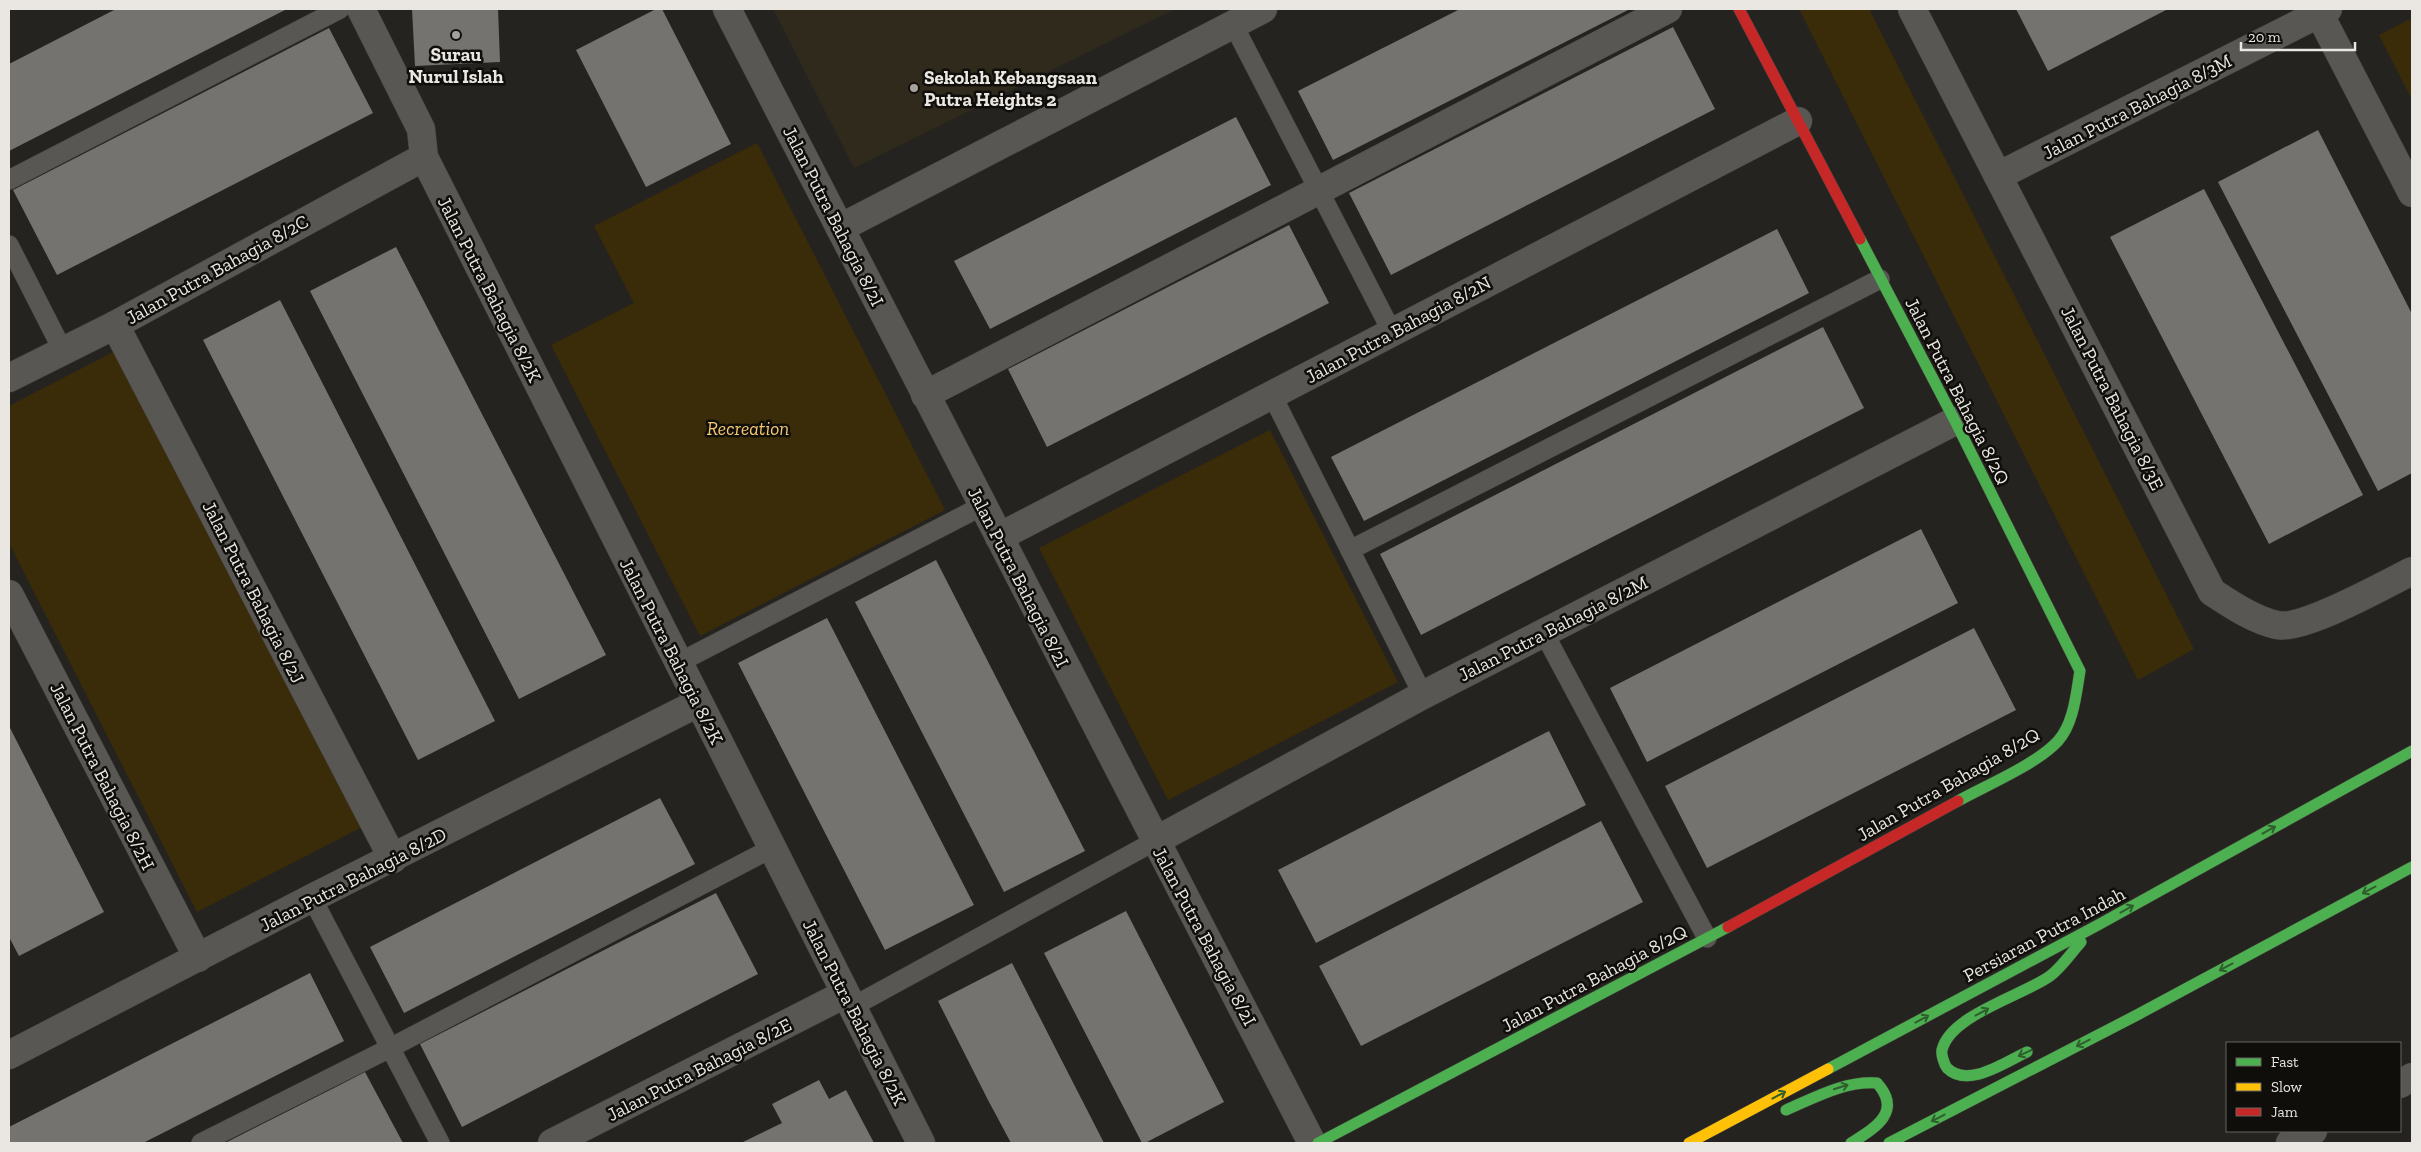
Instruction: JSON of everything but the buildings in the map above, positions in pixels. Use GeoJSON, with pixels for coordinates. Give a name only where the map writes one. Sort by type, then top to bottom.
{"type":"FeatureCollection","features":[{"type":"Feature","properties":{"kind":"main road","name":"Jalan Putra Bahagia 8/2Q"},"geometry":{"type":"LineString","coordinates":[[1318,1143],[1707,938],[2040,756],[2059,740],[2072,714],[2080,671],[1955,421],[1739,9]]}},
{"type":"Feature","properties":{"kind":"main road","name":"Persiaran Putra Indah"},"geometry":{"type":"LineString","coordinates":[[1690,1143],[2098,925],[2411,752]]}},
{"type":"Feature","properties":{"kind":"main road"},"geometry":{"type":"LineString","coordinates":[[1889,1143],[2137,1015],[2412,867]]}},
{"type":"Feature","properties":{"kind":"main road"},"geometry":{"type":"LineString","coordinates":[[2034,1048],[1975,1076],[1956,1075],[1945,1065],[1942,1053],[1944,1041],[1957,1026],[2050,976],[2098,925]]}},
{"type":"Feature","properties":{"kind":"main road"},"geometry":{"type":"LineString","coordinates":[[2094,1025],[2137,1015]]}},
{"type":"Feature","properties":{"kind":"main road"},"geometry":{"type":"LineString","coordinates":[[1728,1122],[1782,1111],[1838,1088],[1863,1081],[1877,1083],[1887,1096],[1888,1110],[1884,1119],[1873,1130],[1851,1143]]}},
{"type":"Feature","properties":{"kind":"street"},"geometry":{"type":"LineString","coordinates":[[361,9],[421,129],[424,157]]}},
{"type":"Feature","properties":{"kind":"street","name":"Jalan Putra Bahagia 8/2I"},"geometry":{"type":"LineString","coordinates":[[727,9],[1312,1143]]}},
{"type":"Feature","properties":{"kind":"street"},"geometry":{"type":"LineString","coordinates":[[840,228],[1263,9]]}},
{"type":"Feature","properties":{"kind":"street"},"geometry":{"type":"LineString","coordinates":[[926,395],[1318,189],[1668,9]]}},
{"type":"Feature","properties":{"kind":"street","name":"Jalan Putra Bahagia 8/3E"},"geometry":{"type":"LineString","coordinates":[[1912,9],[2212,592],[2241,611],[2279,626],[2314,619],[2412,571]]}},
{"type":"Feature","properties":{"kind":"street"},"geometry":{"type":"LineString","coordinates":[[2324,11],[2408,177]]}},
{"type":"Feature","properties":{"kind":"street","name":"Jalan Putra Bahagia 8/3M"},"geometry":{"type":"LineString","coordinates":[[1998,176],[2324,11]]}},
{"type":"Feature","properties":{"kind":"street","name":"Jalan Putra Bahagia 8/2N"},"geometry":{"type":"LineString","coordinates":[[999,537],[1798,121]]}},
{"type":"Feature","properties":{"kind":"street","name":"Jalan Putra Bahagia 8/2C"},"geometry":{"type":"LineString","coordinates":[[9,378],[115,325],[424,157]]}},
{"type":"Feature","properties":{"kind":"street","name":"Jalan Putra Bahagia 8/2K"},"geometry":{"type":"LineString","coordinates":[[424,157],[921,1143]]}},
{"type":"Feature","properties":{"kind":"street","name":"Jalan Putra Bahagia 8/2J"},"geometry":{"type":"LineString","coordinates":[[115,325],[393,859]]}},
{"type":"Feature","properties":{"kind":"street","name":"Jalan Putra Bahagia 8/2M"},"geometry":{"type":"LineString","coordinates":[[1155,841],[1423,695],[1955,421]]}},
{"type":"Feature","properties":{"kind":"street","name":"Jalan Putra Bahagia 8/2H"},"geometry":{"type":"LineString","coordinates":[[9,594],[198,958]]}},
{"type":"Feature","properties":{"kind":"street","name":"Jalan Putra Bahagia 8/2D"},"geometry":{"type":"LineString","coordinates":[[9,1055],[312,898],[393,859],[698,703]]}},
{"type":"Feature","properties":{"kind":"street","name":"Jalan Putra Bahagia 8/2E"},"geometry":{"type":"LineString","coordinates":[[552,1143],[848,1000]]}},
{"type":"Feature","properties":{"kind":"street"},"geometry":{"type":"LineString","coordinates":[[2401,1083],[2412,1077]]}},
{"type":"Feature","properties":{"kind":"street"},"geometry":{"type":"LineString","coordinates":[[2290,1143],[2311,1132]]}},
{"type":"Feature","properties":{"kind":"lane"},"geometry":{"type":"LineString","coordinates":[[9,180],[340,9]]}},
{"type":"Feature","properties":{"kind":"lane"},"geometry":{"type":"LineString","coordinates":[[1233,24],[1392,332]]}},
{"type":"Feature","properties":{"kind":"lane"},"geometry":{"type":"LineString","coordinates":[[9,245],[63,351]]}},
{"type":"Feature","properties":{"kind":"lane"},"geometry":{"type":"LineString","coordinates":[[1350,550],[1880,279]]}},
{"type":"Feature","properties":{"kind":"lane"},"geometry":{"type":"LineString","coordinates":[[1272,395],[1423,695]]}},
{"type":"Feature","properties":{"kind":"lane"},"geometry":{"type":"LineString","coordinates":[[678,663],[982,506]]}},
{"type":"Feature","properties":{"kind":"lane"},"geometry":{"type":"LineString","coordinates":[[1544,633],[1707,938]]}},
{"type":"Feature","properties":{"kind":"lane"},"geometry":{"type":"LineString","coordinates":[[848,1000],[1155,841]]}},
{"type":"Feature","properties":{"kind":"lane"},"geometry":{"type":"LineString","coordinates":[[201,1143],[390,1048],[772,848]]}},
{"type":"Feature","properties":{"kind":"lane"},"geometry":{"type":"LineString","coordinates":[[312,898],[440,1143]]}},
{"type":"Feature","properties":{"kind":"shaded area","name":"Sekolah Kebangsaan Putra Heights 2"},"geometry":{"type":"Polygon","coordinates":[[[773,9],[1175,9],[854,168],[773,9]]]}},
{"type":"Feature","properties":{"kind":"green space"},"geometry":{"type":"Polygon","coordinates":[[[1799,9],[1869,9],[2194,649],[2138,680],[1799,9]]]}},
{"type":"Feature","properties":{"kind":"green space"},"geometry":{"type":"Polygon","coordinates":[[[2412,18],[2412,100],[2379,35],[2412,18]]]}},
{"type":"Feature","properties":{"kind":"green space","name":"Recreation"},"geometry":{"type":"Polygon","coordinates":[[[757,143],[945,510],[700,636],[551,345],[634,303],[594,226],[757,143]]]}},
{"type":"Feature","properties":{"kind":"green space"},"geometry":{"type":"Polygon","coordinates":[[[117,350],[362,827],[197,912],[9,543],[9,406],[117,350]]]}},
{"type":"Feature","properties":{"kind":"green space"},"geometry":{"type":"Polygon","coordinates":[[[1270,430],[1398,682],[1168,800],[1039,548],[1270,430]]]}},
{"type":"Feature","properties":{"kind":"traffic: fast"},"geometry":{"type":"LineString","coordinates":[[1860,239],[1955,421],[2080,671],[2071,717],[2068,726],[2058,741],[2049,750],[2025,766],[1958,801]]}},
{"type":"Feature","properties":{"kind":"traffic: fast"},"geometry":{"type":"LineString","coordinates":[[1828,1069],[2098,925],[2412,751]]}},
{"type":"Feature","properties":{"kind":"traffic: fast"},"geometry":{"type":"LineString","coordinates":[[1889,1143],[2137,1015],[2412,867]]}},
{"type":"Feature","properties":{"kind":"traffic: fast"},"geometry":{"type":"LineString","coordinates":[[1318,1143],[1728,927]]}},
{"type":"Feature","properties":{"kind":"traffic: fast"},"geometry":{"type":"LineString","coordinates":[[2027,1052],[1987,1072],[1965,1076],[1956,1074],[1947,1068],[1942,1050],[1948,1038],[1959,1026],[1989,1007],[2050,976],[2081,942]]}},
{"type":"Feature","properties":{"kind":"traffic: fast"},"geometry":{"type":"LineString","coordinates":[[1786,1110],[1842,1087],[1877,1083],[1884,1093],[1887,1111],[1877,1125],[1851,1143]]}},
{"type":"Feature","properties":{"kind":"traffic: slow"},"geometry":{"type":"LineString","coordinates":[[1689,1143],[1828,1069]]}},
{"type":"Feature","properties":{"kind":"traffic: jam"},"geometry":{"type":"LineString","coordinates":[[1739,9],[1860,239]]}},
{"type":"Feature","properties":{"kind":"traffic: jam"},"geometry":{"type":"LineString","coordinates":[[1728,927],[1958,801]]}},
{"type":"Feature","properties":{"kind":"place","name":"Surau Nurul Islah"},"geometry":{"type":"Point","coordinates":[456,35]}},
{"type":"Feature","properties":{"kind":"place","name":"Sekolah Kebangsaan Putra Heights 2"},"geometry":{"type":"Point","coordinates":[914,88]}}]}
